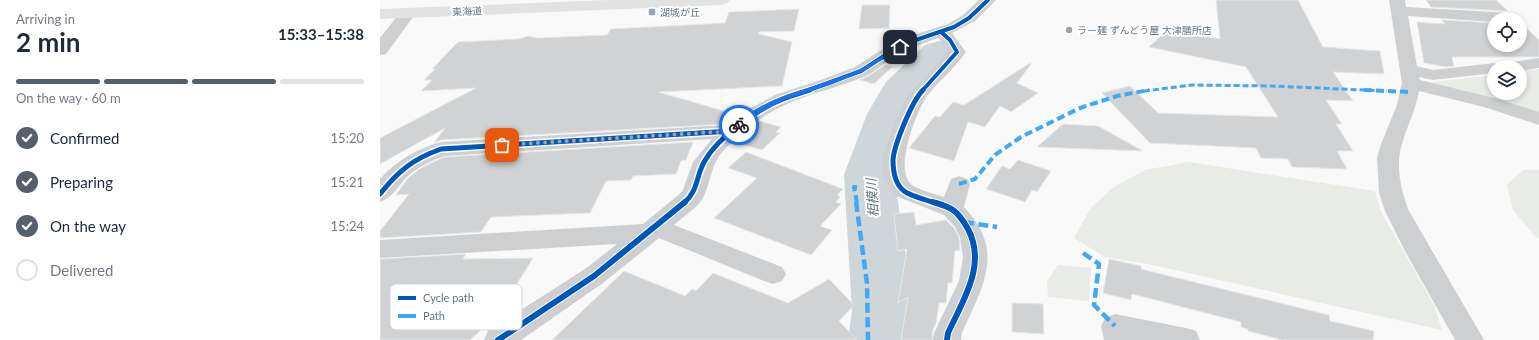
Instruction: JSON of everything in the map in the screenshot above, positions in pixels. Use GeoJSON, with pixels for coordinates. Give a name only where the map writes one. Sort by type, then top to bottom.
{"type":"FeatureCollection","features":[{"type":"Feature","properties":{"kind":"highway","name":"東海道"},"geometry":{"type":"LineString","coordinates":[[380,14],[722,0]]}},
{"type":"Feature","properties":{"kind":"street"},"geometry":{"type":"LineString","coordinates":[[522,324],[594,276],[653,230],[692,196],[704,162],[715,147],[732,131],[754,114],[782,99],[828,84],[861,71],[887,54],[913,41],[954,27],[969,18],[988,0]]}},
{"type":"Feature","properties":{"kind":"street"},"geometry":{"type":"LineString","coordinates":[[1470,340],[1397,211],[1390,193],[1388,158],[1391,144],[1408,105],[1410,76],[1398,6],[1487,15]]}},
{"type":"Feature","properties":{"kind":"street"},"geometry":{"type":"LineString","coordinates":[[380,50],[408,13]]}},
{"type":"Feature","properties":{"kind":"street"},"geometry":{"type":"LineString","coordinates":[[941,32],[950,40],[957,52],[918,95],[906,118],[893,159],[895,179],[904,191],[952,209],[964,222],[972,237],[976,257],[972,281],[948,333],[947,340]]}},
{"type":"Feature","properties":{"kind":"street"},"geometry":{"type":"LineString","coordinates":[[1527,64],[1539,63]]}},
{"type":"Feature","properties":{"kind":"street"},"geometry":{"type":"LineString","coordinates":[[1410,76],[1487,69]]}},
{"type":"Feature","properties":{"kind":"street"},"geometry":{"type":"LineString","coordinates":[[1410,76],[1539,118]]}},
{"type":"Feature","properties":{"kind":"street"},"geometry":{"type":"LineString","coordinates":[[380,194],[393,177],[411,161],[441,148],[732,131]]}},
{"type":"Feature","properties":{"kind":"street"},"geometry":{"type":"LineString","coordinates":[[952,209],[959,184]]}},
{"type":"Feature","properties":{"kind":"street"},"geometry":{"type":"LineString","coordinates":[[380,249],[653,230],[773,274]]}},
{"type":"Feature","properties":{"kind":"street"},"geometry":{"type":"LineString","coordinates":[[1118,340],[1115,326],[1186,340]]}},
{"type":"Feature","properties":{"kind":"street"},"geometry":{"type":"LineString","coordinates":[[498,340],[513,330]]}},
{"type":"Feature","properties":{"kind":"shaded area"},"geometry":{"type":"Polygon","coordinates":[[[1539,69],[1539,124],[1437,93],[1433,82],[1487,76],[1487,100],[1527,100],[1527,70],[1539,69]]]}},
{"type":"Feature","properties":{"kind":"shaded area"},"geometry":{"type":"Polygon","coordinates":[[[1189,162],[1375,191],[1380,210],[1434,305],[1442,330],[1148,264],[1105,257],[1074,238],[1090,209],[1112,188],[1145,170],[1189,162]]]}},
{"type":"Feature","properties":{"kind":"shaded area"},"geometry":{"type":"Polygon","coordinates":[[[1523,170],[1539,170],[1539,239],[1513,210],[1507,185],[1523,170]]]}},
{"type":"Feature","properties":{"kind":"shaded area"},"geometry":{"type":"Polygon","coordinates":[[[1058,265],[1091,268],[1089,301],[1048,297],[1047,281],[1058,265]]]}},
{"type":"Feature","properties":{"kind":"building"},"geometry":{"type":"Polygon","coordinates":[[[1216,0],[1298,0],[1323,47],[1380,51],[1384,74],[1333,72],[1353,101],[1326,100],[1342,124],[1336,124],[1353,151],[1337,151],[1347,169],[1292,167],[1288,159],[1261,158],[1256,148],[1150,143],[1102,93],[1130,86],[1158,113],[1278,117],[1246,67],[1149,47],[1169,29],[1220,39],[1216,0]]]}},
{"type":"Feature","properties":{"kind":"building"},"geometry":{"type":"Polygon","coordinates":[[[1426,0],[1496,0],[1508,11],[1431,7],[1426,0]]]}},
{"type":"Feature","properties":{"kind":"building"},"geometry":{"type":"Polygon","coordinates":[[[862,5],[890,5],[889,28],[859,29],[862,5]]]}},
{"type":"Feature","properties":{"kind":"building"},"geometry":{"type":"Polygon","coordinates":[[[799,9],[794,31],[759,32],[759,34],[792,42],[782,86],[658,92],[738,115],[726,124],[441,140],[434,143],[445,128],[380,164],[380,138],[476,88],[421,91],[432,80],[424,80],[435,69],[432,69],[458,42],[518,39],[529,36],[537,38],[607,35],[611,29],[725,23],[729,12],[799,9]]]}},
{"type":"Feature","properties":{"kind":"building"},"geometry":{"type":"Polygon","coordinates":[[[1442,20],[1487,23],[1487,52],[1527,52],[1527,29],[1539,40],[1539,57],[1452,57],[1454,66],[1446,67],[1424,63],[1417,22],[1445,24],[1442,20]]]}},
{"type":"Feature","properties":{"kind":"building"},"geometry":{"type":"Polygon","coordinates":[[[1030,63],[1031,64],[1017,83],[1038,93],[1011,112],[1000,106],[985,127],[968,122],[954,161],[909,148],[935,116],[940,117],[953,102],[964,105],[1030,63]]]}},
{"type":"Feature","properties":{"kind":"building"},"geometry":{"type":"Polygon","coordinates":[[[885,65],[892,67],[874,84],[860,80],[870,75],[885,65]]]}},
{"type":"Feature","properties":{"kind":"building"},"geometry":{"type":"Polygon","coordinates":[[[760,121],[781,127],[776,132],[780,133],[762,150],[734,142],[760,121]]]}},
{"type":"Feature","properties":{"kind":"building"},"geometry":{"type":"Polygon","coordinates":[[[1063,124],[1098,126],[1143,151],[1037,147],[1063,124]]]}},
{"type":"Feature","properties":{"kind":"building"},"geometry":{"type":"Polygon","coordinates":[[[693,142],[686,160],[681,161],[676,174],[633,176],[631,180],[606,181],[590,213],[491,217],[481,232],[380,238],[380,231],[409,194],[396,195],[408,178],[421,168],[444,157],[693,142]]]}},
{"type":"Feature","properties":{"kind":"building"},"geometry":{"type":"Polygon","coordinates":[[[746,152],[843,189],[837,195],[840,197],[836,202],[841,204],[820,226],[832,230],[811,255],[714,218],[757,178],[728,168],[746,152]]]}},
{"type":"Feature","properties":{"kind":"building"},"geometry":{"type":"Polygon","coordinates":[[[1018,160],[1051,171],[1037,192],[1032,190],[1025,202],[986,189],[1002,166],[1010,169],[1018,160]]]}},
{"type":"Feature","properties":{"kind":"building"},"geometry":{"type":"Polygon","coordinates":[[[914,212],[916,225],[946,220],[954,228],[959,237],[960,250],[955,251],[952,283],[948,283],[946,303],[939,303],[932,340],[901,340],[908,297],[898,303],[907,249],[898,251],[894,214],[914,212]]]}},
{"type":"Feature","properties":{"kind":"building"},"geometry":{"type":"Polygon","coordinates":[[[466,254],[463,259],[533,258],[517,284],[390,284],[390,330],[481,330],[470,340],[380,340],[380,259],[466,254]]]}},
{"type":"Feature","properties":{"kind":"building"},"geometry":{"type":"Polygon","coordinates":[[[1109,259],[1141,266],[1141,269],[1329,315],[1330,321],[1374,331],[1373,340],[1282,340],[1248,331],[1248,329],[1241,327],[1241,322],[1132,294],[1131,300],[1103,293],[1109,259]]]}},
{"type":"Feature","properties":{"kind":"building"},"geometry":{"type":"Polygon","coordinates":[[[624,271],[685,296],[692,289],[696,291],[713,273],[788,303],[829,279],[854,305],[839,321],[857,340],[552,340],[624,271]]]}},
{"type":"Feature","properties":{"kind":"building"},"geometry":{"type":"Polygon","coordinates":[[[1012,303],[1043,304],[1044,334],[1012,332],[1012,303]]]}},
{"type":"Feature","properties":{"kind":"waterway","name":"相模川"},"geometry":{"type":"LineString","coordinates":[[880,340],[883,311],[869,175],[889,114],[901,91],[939,53]]}},
{"type":"Feature","properties":{"kind":"marked path"},"geometry":{"type":"LineString","coordinates":[[959,184],[975,179],[995,155],[1021,137],[1080,108],[1117,96],[1149,90],[1192,85],[1272,86],[1409,92]]}},
{"type":"Feature","properties":{"kind":"marked path"},"geometry":{"type":"LineString","coordinates":[[857,187],[854,187],[863,244],[869,302],[868,340]]}},
{"type":"Feature","properties":{"kind":"marked path"},"geometry":{"type":"LineString","coordinates":[[964,222],[997,227]]}},
{"type":"Feature","properties":{"kind":"marked path"},"geometry":{"type":"LineString","coordinates":[[1083,253],[1099,264],[1094,305],[1115,326]]}},
{"type":"Feature","properties":{"kind":"cycle path"},"geometry":{"type":"LineString","coordinates":[[522,324],[594,276],[656,227],[692,196],[704,162],[715,147],[732,131],[754,114],[782,99],[828,84],[861,71],[887,54],[913,41],[954,27],[969,18],[988,0]]}},
{"type":"Feature","properties":{"kind":"cycle path"},"geometry":{"type":"LineString","coordinates":[[941,32],[950,40],[957,52],[918,95],[906,118],[893,159],[895,179],[904,191],[952,209],[964,222],[972,237],[976,257],[972,281],[948,333],[947,340]]}},
{"type":"Feature","properties":{"kind":"cycle path"},"geometry":{"type":"LineString","coordinates":[[380,194],[406,166],[421,157],[441,149],[732,131]]}},
{"type":"Feature","properties":{"kind":"cycle path"},"geometry":{"type":"LineString","coordinates":[[498,340],[513,330]]}},
{"type":"Feature","properties":{"kind":"way so far"},"geometry":{"type":"LineString","coordinates":[[502,145],[732,131],[739,125]]}},
{"type":"Feature","properties":{"kind":"place","name":"湖城が丘"},"geometry":{"type":"Point","coordinates":[652,12]}},
{"type":"Feature","properties":{"kind":"place","name":"ラー麺 ずんどう屋 大津膳所店"},"geometry":{"type":"Point","coordinates":[1069,30]}},
{"type":"Feature","properties":{"kind":"route"},"geometry":{"type":"LineString","coordinates":[[739,125],[754,114],[782,99],[828,84],[861,71],[900,47]]}}]}
